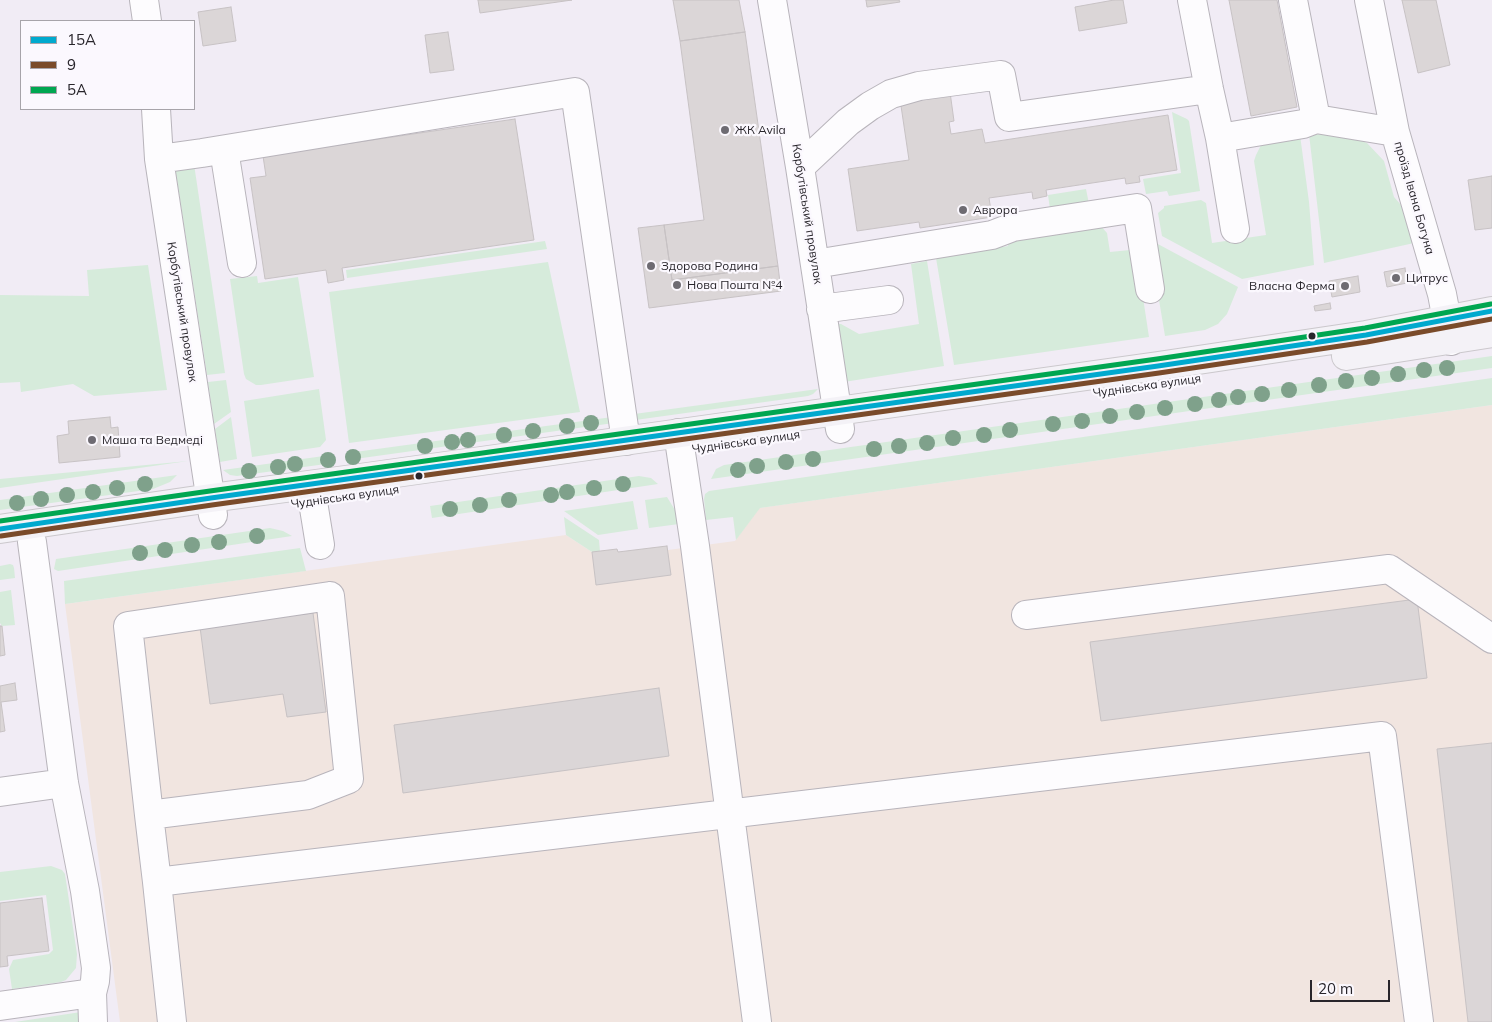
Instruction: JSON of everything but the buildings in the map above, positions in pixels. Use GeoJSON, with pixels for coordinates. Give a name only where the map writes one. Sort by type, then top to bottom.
{"type":"FeatureCollection","features":[{"type":"Feature","properties":{"kind":"main road","name":"Чуднівська вулиця"},"geometry":{"type":"LineString","coordinates":[[0,529],[212,507],[312,502],[679,442],[839,420],[1163,384],[1449,330],[1492,310]]}},
{"type":"Feature","properties":{"kind":"main road","name":"Чуднівська вулиця"},"geometry":{"type":"LineString","coordinates":[[1449,330],[1492,333]]}},
{"type":"Feature","properties":{"kind":"main road","name":"Чуднівська вулиця"},"geometry":{"type":"LineString","coordinates":[[0,547],[212,507],[626,441],[679,442]]}},
{"type":"Feature","properties":{"kind":"street"},"geometry":{"type":"LineString","coordinates":[[144,0],[147,20]]}},
{"type":"Feature","properties":{"kind":"street","name":"Корбутівський провулок"},"geometry":{"type":"LineString","coordinates":[[772,0],[839,420]]}},
{"type":"Feature","properties":{"kind":"street"},"geometry":{"type":"LineString","coordinates":[[1192,0],[1220,138],[1235,229]]}},
{"type":"Feature","properties":{"kind":"street"},"geometry":{"type":"LineString","coordinates":[[1293,0],[1316,120]]}},
{"type":"Feature","properties":{"kind":"street"},"geometry":{"type":"LineString","coordinates":[[1368,0],[1395,132]]}},
{"type":"Feature","properties":{"kind":"street"},"geometry":{"type":"LineString","coordinates":[[800,168],[848,122],[870,106],[891,94],[919,86],[1001,75],[1009,117],[1209,89]]}},
{"type":"Feature","properties":{"kind":"street"},"geometry":{"type":"LineString","coordinates":[[159,158],[224,150],[575,92],[626,441]]}},
{"type":"Feature","properties":{"kind":"street","name":"Корбутівський провулок"},"geometry":{"type":"LineString","coordinates":[[156,110],[159,158],[212,507]]}},
{"type":"Feature","properties":{"kind":"street","name":"проїзд Івана Богуна"},"geometry":{"type":"LineString","coordinates":[[1220,138],[1303,124],[1316,120],[1395,132],[1449,330]]}},
{"type":"Feature","properties":{"kind":"street"},"geometry":{"type":"LineString","coordinates":[[224,150],[242,263]]}},
{"type":"Feature","properties":{"kind":"street"},"geometry":{"type":"LineString","coordinates":[[814,264],[992,235],[1013,227],[1137,208],[1150,289]]}},
{"type":"Feature","properties":{"kind":"street"},"geometry":{"type":"LineString","coordinates":[[821,309],[889,300]]}},
{"type":"Feature","properties":{"kind":"street"},"geometry":{"type":"LineString","coordinates":[[679,442],[757,1022]]}},
{"type":"Feature","properties":{"kind":"street"},"geometry":{"type":"LineString","coordinates":[[312,502],[320,545]]}},
{"type":"Feature","properties":{"kind":"street"},"geometry":{"type":"LineString","coordinates":[[32,542],[64,783],[85,891],[95,958],[95,982],[92,993],[93,1022]]}},
{"type":"Feature","properties":{"kind":"street"},"geometry":{"type":"LineString","coordinates":[[1026,615],[1389,569],[1492,639]]}},
{"type":"Feature","properties":{"kind":"street"},"geometry":{"type":"LineString","coordinates":[[149,815],[308,794],[348,779],[330,596],[128,626],[156,882],[172,1022]]}},
{"type":"Feature","properties":{"kind":"street"},"geometry":{"type":"LineString","coordinates":[[156,882],[1382,736],[1419,1022]]}},
{"type":"Feature","properties":{"kind":"street"},"geometry":{"type":"LineString","coordinates":[[0,792],[64,783]]}},
{"type":"Feature","properties":{"kind":"street"},"geometry":{"type":"LineString","coordinates":[[0,1006],[92,993]]}},
{"type":"Feature","properties":{"kind":"shaded area"},"geometry":{"type":"Polygon","coordinates":[[[1492,405],[1492,1022],[120,1022],[65,604],[566,535],[592,552],[617,549],[618,552],[667,546],[668,550],[735,541],[759,508],[1492,405]]]}},
{"type":"Feature","properties":{"kind":"green space"},"geometry":{"type":"Polygon","coordinates":[[[1172,112],[1189,121],[1200,191],[1169,196],[1167,191],[1146,194],[1143,179],[1181,173],[1172,112]]]}},
{"type":"Feature","properties":{"kind":"green space"},"geometry":{"type":"Polygon","coordinates":[[[1309,134],[1342,135],[1367,143],[1384,161],[1394,197],[1402,206],[1414,243],[1324,263],[1309,134]]]}},
{"type":"Feature","properties":{"kind":"green space"},"geometry":{"type":"Polygon","coordinates":[[[1300,135],[1309,202],[1314,265],[1242,279],[1162,236],[1158,213],[1164,206],[1201,200],[1206,203],[1212,243],[1266,235],[1254,161],[1256,155],[1262,143],[1300,135]]]}},
{"type":"Feature","properties":{"kind":"green space"},"geometry":{"type":"Polygon","coordinates":[[[194,164],[225,373],[207,375],[175,167],[194,164]]]}},
{"type":"Feature","properties":{"kind":"green space"},"geometry":{"type":"Polygon","coordinates":[[[1086,189],[1089,204],[1050,209],[1048,195],[1086,189]]]}},
{"type":"Feature","properties":{"kind":"green space"},"geometry":{"type":"Polygon","coordinates":[[[1099,224],[1107,233],[1110,252],[1130,250],[1142,291],[1149,337],[954,365],[936,258],[1008,246],[1008,240],[1099,224]]]}},
{"type":"Feature","properties":{"kind":"green space"},"geometry":{"type":"Polygon","coordinates":[[[545,241],[547,249],[347,278],[346,270],[545,241]]]}},
{"type":"Feature","properties":{"kind":"green space"},"geometry":{"type":"Polygon","coordinates":[[[1156,243],[1238,287],[1227,314],[1218,324],[1205,330],[1165,336],[1157,288],[1156,243]]]}},
{"type":"Feature","properties":{"kind":"green space"},"geometry":{"type":"Polygon","coordinates":[[[927,261],[944,366],[844,382],[836,324],[841,324],[859,334],[919,324],[911,264],[927,261]]]}},
{"type":"Feature","properties":{"kind":"green space"},"geometry":{"type":"Polygon","coordinates":[[[548,262],[580,412],[349,443],[329,292],[548,262]]]}},
{"type":"Feature","properties":{"kind":"green space"},"geometry":{"type":"Polygon","coordinates":[[[148,265],[167,390],[94,396],[73,384],[21,392],[20,382],[0,383],[0,295],[89,296],[87,270],[148,265]]]}},
{"type":"Feature","properties":{"kind":"green space"},"geometry":{"type":"Polygon","coordinates":[[[257,276],[258,283],[298,277],[314,377],[261,385],[256,385],[246,379],[230,279],[257,276]]]}},
{"type":"Feature","properties":{"kind":"green space"},"geometry":{"type":"Polygon","coordinates":[[[1492,356],[1492,368],[711,479],[716,469],[724,465],[1492,356]]]}},
{"type":"Feature","properties":{"kind":"green space"},"geometry":{"type":"Polygon","coordinates":[[[1492,378],[1492,405],[760,508],[736,540],[733,517],[706,520],[704,499],[705,494],[709,491],[1492,378]]]}},
{"type":"Feature","properties":{"kind":"green space"},"geometry":{"type":"Polygon","coordinates":[[[226,380],[231,412],[214,424],[208,382],[226,380]]]}},
{"type":"Feature","properties":{"kind":"green space"},"geometry":{"type":"Polygon","coordinates":[[[319,389],[326,440],[320,447],[252,457],[244,401],[319,389]]]}},
{"type":"Feature","properties":{"kind":"green space"},"geometry":{"type":"Polygon","coordinates":[[[818,389],[808,396],[355,459],[355,452],[818,389]]]}},
{"type":"Feature","properties":{"kind":"green space"},"geometry":{"type":"Polygon","coordinates":[[[231,417],[237,459],[220,462],[215,429],[231,417]]]}},
{"type":"Feature","properties":{"kind":"green space"},"geometry":{"type":"Polygon","coordinates":[[[331,455],[333,463],[237,476],[230,475],[223,470],[331,455]]]}},
{"type":"Feature","properties":{"kind":"green space"},"geometry":{"type":"Polygon","coordinates":[[[188,461],[0,488],[0,479],[188,461]]]}},
{"type":"Feature","properties":{"kind":"green space"},"geometry":{"type":"Polygon","coordinates":[[[177,475],[170,482],[153,489],[0,510],[0,500],[177,475]]]}},
{"type":"Feature","properties":{"kind":"green space"},"geometry":{"type":"Polygon","coordinates":[[[639,476],[651,478],[658,484],[432,518],[430,506],[639,476]]]}},
{"type":"Feature","properties":{"kind":"green space"},"geometry":{"type":"Polygon","coordinates":[[[667,497],[675,510],[679,524],[649,528],[645,500],[667,497]]]}},
{"type":"Feature","properties":{"kind":"green space"},"geometry":{"type":"Polygon","coordinates":[[[633,501],[638,529],[598,535],[564,511],[633,501]]]}},
{"type":"Feature","properties":{"kind":"green space"},"geometry":{"type":"Polygon","coordinates":[[[564,517],[599,540],[600,552],[592,552],[566,535],[564,517]]]}},
{"type":"Feature","properties":{"kind":"green space"},"geometry":{"type":"Polygon","coordinates":[[[270,528],[283,531],[292,536],[58,571],[54,569],[56,559],[270,528]]]}},
{"type":"Feature","properties":{"kind":"green space"},"geometry":{"type":"Polygon","coordinates":[[[300,548],[306,571],[65,604],[64,581],[300,548]]]}},
{"type":"Feature","properties":{"kind":"green space"},"geometry":{"type":"Polygon","coordinates":[[[13,565],[15,578],[0,580],[0,566],[13,565]]]}},
{"type":"Feature","properties":{"kind":"green space"},"geometry":{"type":"Polygon","coordinates":[[[11,590],[15,625],[2,626],[0,623],[0,592],[11,590]]]}},
{"type":"Feature","properties":{"kind":"green space"},"geometry":{"type":"Polygon","coordinates":[[[51,866],[62,870],[65,874],[77,954],[76,968],[66,980],[61,982],[12,989],[9,969],[13,960],[49,954],[53,950],[46,895],[0,901],[0,872],[51,866]]]}},
{"type":"Feature","properties":{"kind":"green space"},"geometry":{"type":"Polygon","coordinates":[[[81,1012],[85,1022],[15,1022],[81,1012]]]}},
{"type":"Feature","properties":{"kind":"transit line","name":"5А"},"geometry":{"type":"LineString","coordinates":[[0,521],[1157,359],[1365,328],[1491,304]]}},
{"type":"Feature","properties":{"kind":"transit line","name":"15A"},"geometry":{"type":"LineString","coordinates":[[0,529],[1158,366],[1366,335],[1492,311]]}},
{"type":"Feature","properties":{"kind":"transit line","name":"9"},"geometry":{"type":"LineString","coordinates":[[1,536],[1159,373],[1367,342],[1492,319]]}},
{"type":"Feature","properties":{"kind":"place","name":"ЖК Avila"},"geometry":{"type":"Point","coordinates":[725,130]}},
{"type":"Feature","properties":{"kind":"place","name":"Аврора"},"geometry":{"type":"Point","coordinates":[963,210]}},
{"type":"Feature","properties":{"kind":"place","name":"Здорова Родина"},"geometry":{"type":"Point","coordinates":[651,266]}},
{"type":"Feature","properties":{"kind":"place","name":"Цитрус"},"geometry":{"type":"Point","coordinates":[1396,278]}},
{"type":"Feature","properties":{"kind":"place","name":"Нова Пошта №4"},"geometry":{"type":"Point","coordinates":[677,285]}},
{"type":"Feature","properties":{"kind":"place","name":"Власна Ферма"},"geometry":{"type":"Point","coordinates":[1345,286]}},
{"type":"Feature","properties":{"kind":"place","name":"Маша та Ведмеді"},"geometry":{"type":"Point","coordinates":[92,440]}}]}
